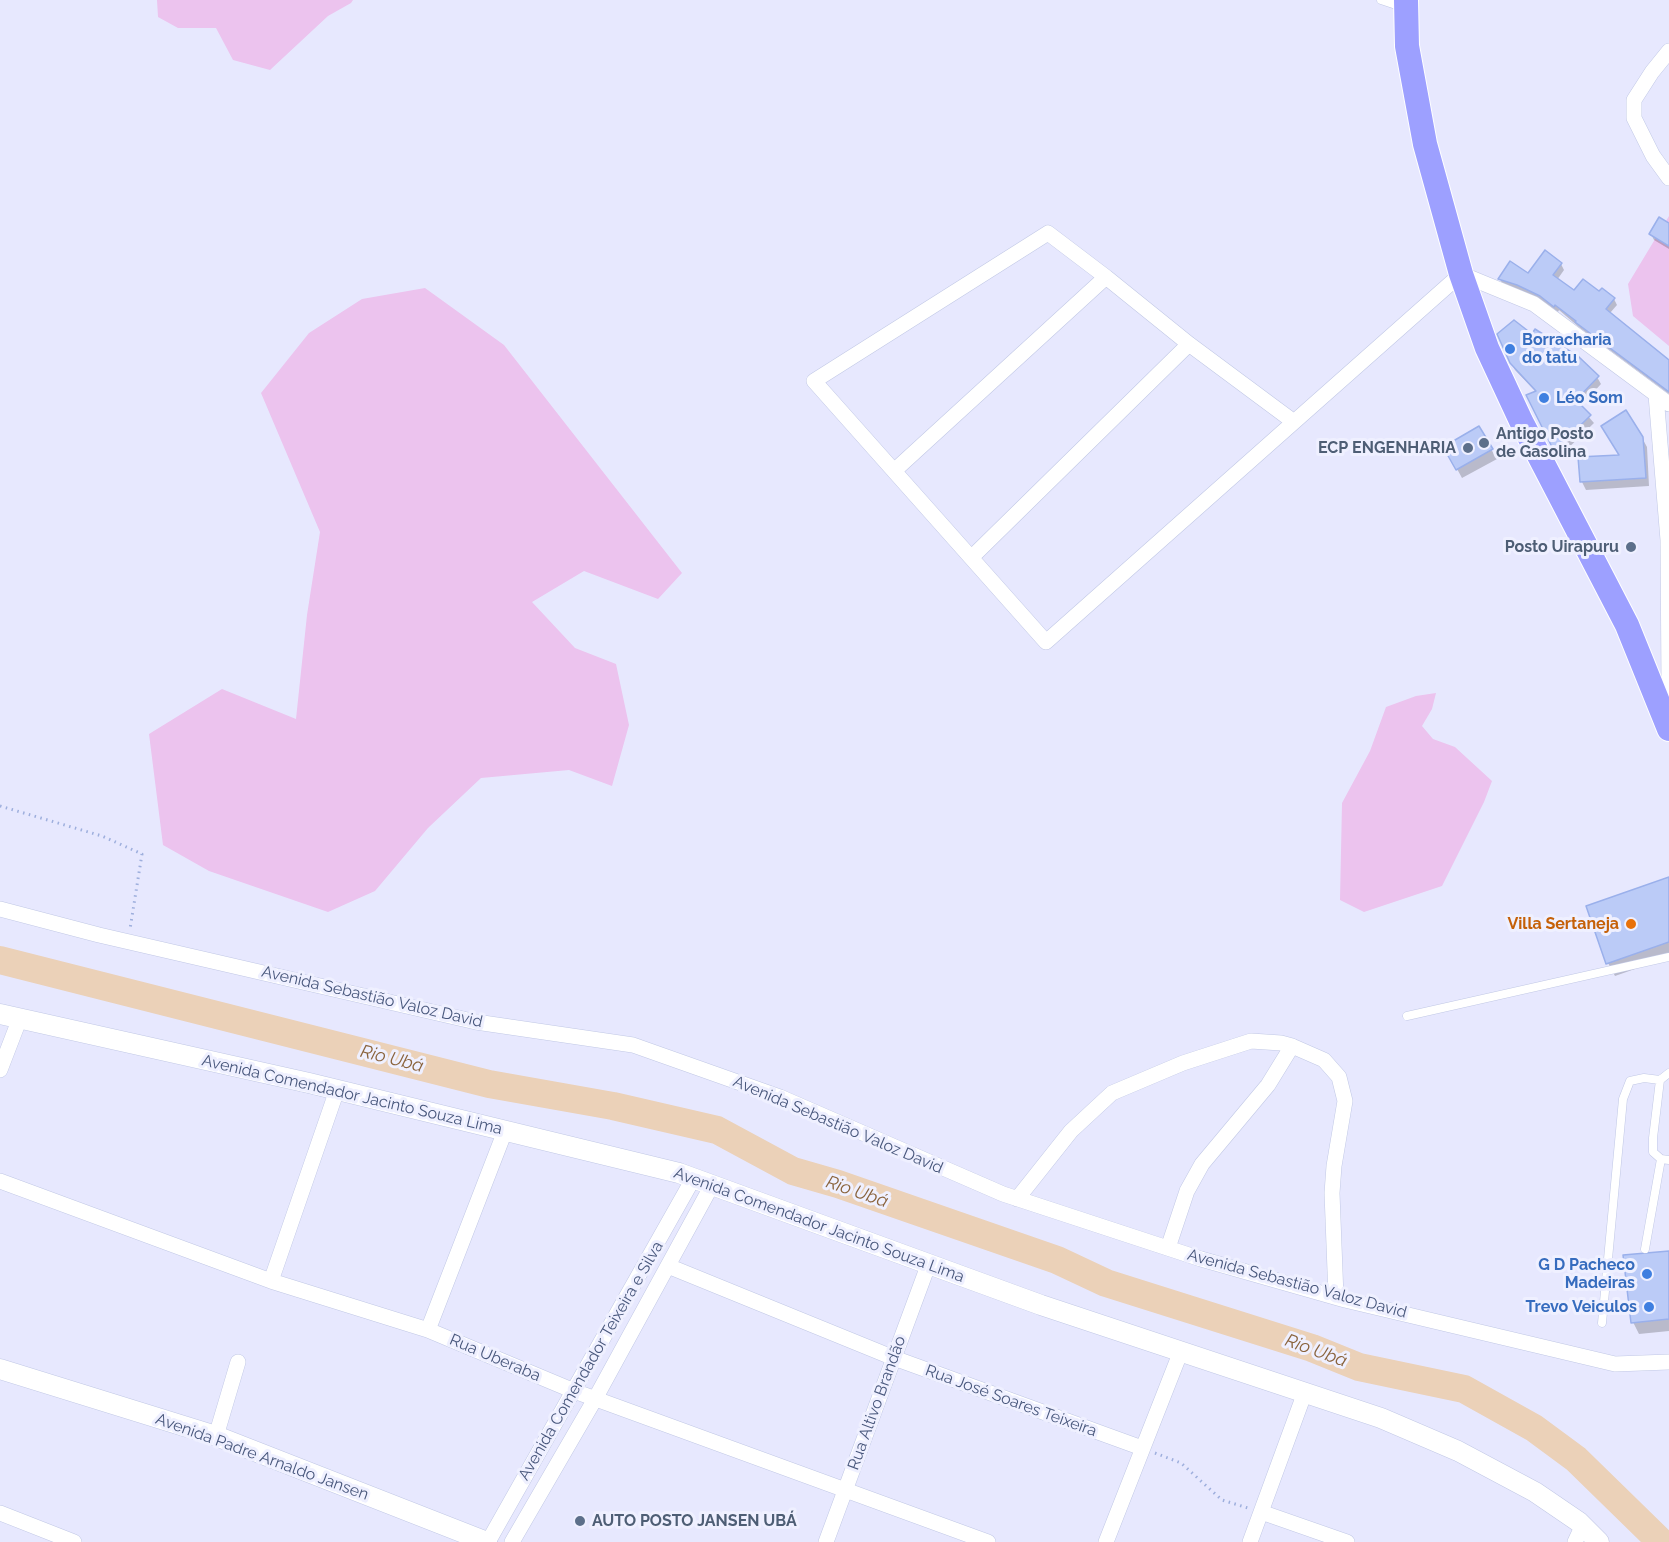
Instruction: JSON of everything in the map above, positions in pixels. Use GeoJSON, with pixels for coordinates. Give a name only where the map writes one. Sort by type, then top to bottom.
{"type":"FeatureCollection","features":[{"type":"Feature","properties":{"kind":"main road"},"geometry":{"type":"LineString","coordinates":[[1406,4],[1407,46],[1425,144],[1461,274],[1487,348],[1521,421],[1628,625],[1666,720]]}},
{"type":"Feature","properties":{"kind":"main road"},"geometry":{"type":"LineString","coordinates":[[1628,625],[1669,686]]}},
{"type":"Feature","properties":{"kind":"street"},"geometry":{"type":"LineString","coordinates":[[1669,51],[1634,100],[1634,118],[1653,156],[1669,178]]}},
{"type":"Feature","properties":{"kind":"street"},"geometry":{"type":"LineString","coordinates":[[1294,422],[1048,234],[814,381],[1046,642],[1461,274],[1534,304],[1663,400],[1668,540],[1669,686],[1666,720]]}},
{"type":"Feature","properties":{"kind":"street"},"geometry":{"type":"LineString","coordinates":[[894,471],[1106,277]]}},
{"type":"Feature","properties":{"kind":"street"},"geometry":{"type":"LineString","coordinates":[[972,557],[1189,344]]}},
{"type":"Feature","properties":{"kind":"street","name":"Avenida Sebastião Valoz David"},"geometry":{"type":"LineString","coordinates":[[0,909],[128,942],[476,1022],[633,1045],[780,1097],[1017,1199],[1168,1248],[1336,1297],[1615,1364],[1669,1362]]}},
{"type":"Feature","properties":{"kind":"street","name":"Avenida Comendador Jacinto Souza Lima"},"geometry":{"type":"LineString","coordinates":[[0,1014],[337,1090],[679,1173],[1041,1305],[1381,1418],[1458,1451],[1535,1492],[1579,1534],[1599,1542]]}},
{"type":"Feature","properties":{"kind":"street"},"geometry":{"type":"LineString","coordinates":[[0,1070],[20,1018]]}},
{"type":"Feature","properties":{"kind":"street"},"geometry":{"type":"LineString","coordinates":[[1017,1199],[1071,1131],[1112,1093],[1183,1063],[1251,1041],[1292,1046],[1324,1060],[1340,1077],[1345,1101],[1332,1192],[1336,1297]]}},
{"type":"Feature","properties":{"kind":"street"},"geometry":{"type":"LineString","coordinates":[[1168,1248],[1187,1191],[1202,1164],[1268,1085],[1292,1046]]}},
{"type":"Feature","properties":{"kind":"street"},"geometry":{"type":"LineString","coordinates":[[271,1281],[337,1090]]}},
{"type":"Feature","properties":{"kind":"street"},"geometry":{"type":"LineString","coordinates":[[428,1329],[505,1131]]}},
{"type":"Feature","properties":{"kind":"street","name":"Rua Uberaba"},"geometry":{"type":"LineString","coordinates":[[0,1180],[271,1281],[428,1329],[595,1399],[988,1542]]}},
{"type":"Feature","properties":{"kind":"street","name":"Avenida Comendador Teixeira e Silva"},"geometry":{"type":"LineString","coordinates":[[512,1542],[595,1399],[668,1266],[703,1182]]}},
{"type":"Feature","properties":{"kind":"street","name":"Avenida Comendador Teixeira e Silva"},"geometry":{"type":"LineString","coordinates":[[487,1542],[574,1391],[703,1182]]}},
{"type":"Feature","properties":{"kind":"street","name":"Rua Altivo Brandão"},"geometry":{"type":"LineString","coordinates":[[826,1542],[929,1263]]}},
{"type":"Feature","properties":{"kind":"street","name":"Rua José Soares Teixeira"},"geometry":{"type":"LineString","coordinates":[[668,1266],[894,1358],[1142,1449]]}},
{"type":"Feature","properties":{"kind":"street"},"geometry":{"type":"LineString","coordinates":[[1106,1542],[1181,1351]]}},
{"type":"Feature","properties":{"kind":"street"},"geometry":{"type":"LineString","coordinates":[[216,1436],[238,1362]]}},
{"type":"Feature","properties":{"kind":"street","name":"Avenida Padre Arnaldo Jansen"},"geometry":{"type":"LineString","coordinates":[[0,1369],[216,1436],[487,1542]]}},
{"type":"Feature","properties":{"kind":"street"},"geometry":{"type":"LineString","coordinates":[[1250,1542],[1305,1392]]}},
{"type":"Feature","properties":{"kind":"street"},"geometry":{"type":"LineString","coordinates":[[1261,1512],[1347,1542]]}},
{"type":"Feature","properties":{"kind":"street"},"geometry":{"type":"LineString","coordinates":[[0,1513],[74,1542]]}},
{"type":"Feature","properties":{"kind":"lane"},"geometry":{"type":"LineString","coordinates":[[1381,0],[1406,4]]}},
{"type":"Feature","properties":{"kind":"lane"},"geometry":{"type":"LineString","coordinates":[[1407,1016],[1669,957]]}},
{"type":"Feature","properties":{"kind":"lane"},"geometry":{"type":"LineString","coordinates":[[1602,1323],[1623,1099],[1630,1082],[1644,1078],[1660,1080],[1669,1073]]}},
{"type":"Feature","properties":{"kind":"lane"},"geometry":{"type":"LineString","coordinates":[[1645,1249],[1665,1160],[1653,1152],[1660,1080]]}},
{"type":"Feature","properties":{"kind":"path"},"geometry":{"type":"LineString","coordinates":[[0,806],[102,836],[142,854],[128,942]]}},
{"type":"Feature","properties":{"kind":"path"},"geometry":{"type":"LineString","coordinates":[[1142,1449],[1181,1462],[1222,1500],[1261,1512]]}},
{"type":"Feature","properties":{"kind":"shaded area"},"geometry":{"type":"Polygon","coordinates":[[[157,0],[353,0],[328,16],[270,70],[233,60],[216,28],[178,28],[158,17],[157,0]]]}},
{"type":"Feature","properties":{"kind":"shaded area"},"geometry":{"type":"Polygon","coordinates":[[[1669,216],[1669,346],[1633,316],[1628,284],[1669,216]]]}},
{"type":"Feature","properties":{"kind":"shaded area"},"geometry":{"type":"Polygon","coordinates":[[[425,288],[504,345],[682,573],[658,599],[584,571],[532,602],[575,648],[616,664],[629,725],[612,786],[569,770],[481,778],[428,828],[375,891],[328,912],[209,871],[163,845],[149,734],[222,689],[296,719],[307,615],[320,532],[261,393],[309,333],[362,299],[425,288]]]}},
{"type":"Feature","properties":{"kind":"shaded area"},"geometry":{"type":"Polygon","coordinates":[[[1436,693],[1432,709],[1422,726],[1433,739],[1455,747],[1492,781],[1484,802],[1442,886],[1364,912],[1340,900],[1342,803],[1370,751],[1386,707],[1416,696],[1436,693]]]}},
{"type":"Feature","properties":{"kind":"building"},"geometry":{"type":"Polygon","coordinates":[[[1659,217],[1669,223],[1669,246],[1649,234],[1659,217]]]}},
{"type":"Feature","properties":{"kind":"building"},"geometry":{"type":"Polygon","coordinates":[[[1545,250],[1562,263],[1553,275],[1574,290],[1583,279],[1599,291],[1602,288],[1615,298],[1606,309],[1669,360],[1669,392],[1555,305],[1554,307],[1540,296],[1517,285],[1498,279],[1510,261],[1528,273],[1545,250]]]}},
{"type":"Feature","properties":{"kind":"building"},"geometry":{"type":"Polygon","coordinates":[[[1514,320],[1532,334],[1535,329],[1579,357],[1599,376],[1576,400],[1591,415],[1554,451],[1526,395],[1536,391],[1510,363],[1497,334],[1514,320]]]}},
{"type":"Feature","properties":{"kind":"building"},"geometry":{"type":"Polygon","coordinates":[[[1626,410],[1643,437],[1646,478],[1580,482],[1578,457],[1619,455],[1601,426],[1626,410]]]}},
{"type":"Feature","properties":{"kind":"building","name":"ECP ENGENHARIA"},"geometry":{"type":"Polygon","coordinates":[[[1479,426],[1493,449],[1456,470],[1443,447],[1479,426]]]}},
{"type":"Feature","properties":{"kind":"building","name":"Villa Sertaneja"},"geometry":{"type":"Polygon","coordinates":[[[1669,877],[1669,942],[1606,964],[1586,906],[1669,877]]]}},
{"type":"Feature","properties":{"kind":"building","name":"G D Pacheco Madeiras"},"geometry":{"type":"Polygon","coordinates":[[[1669,1251],[1669,1319],[1631,1323],[1623,1255],[1669,1251]]]}},
{"type":"Feature","properties":{"kind":"waterway","name":"Rio Ubá"},"geometry":{"type":"LineString","coordinates":[[0,960],[489,1084],[613,1106],[717,1130],[793,1171],[838,1184],[1057,1260],[1106,1283],[1312,1348],[1359,1367],[1464,1389],[1534,1428],[1576,1459],[1661,1542]]}},
{"type":"Feature","properties":{"kind":"place","name":"Borracharia do tatu"},"geometry":{"type":"Point","coordinates":[1510,349]}},
{"type":"Feature","properties":{"kind":"place","name":"Léo Som"},"geometry":{"type":"Point","coordinates":[1544,398]}},
{"type":"Feature","properties":{"kind":"place","name":"Antigo Posto de Gasolina"},"geometry":{"type":"Point","coordinates":[1484,443]}},
{"type":"Feature","properties":{"kind":"place","name":"ECP ENGENHARIA"},"geometry":{"type":"Point","coordinates":[1468,448]}},
{"type":"Feature","properties":{"kind":"place","name":"Posto Uirapuru"},"geometry":{"type":"Point","coordinates":[1631,547]}},
{"type":"Feature","properties":{"kind":"place","name":"Villa Sertaneja"},"geometry":{"type":"Point","coordinates":[1631,924]}},
{"type":"Feature","properties":{"kind":"place","name":"G D Pacheco Madeiras"},"geometry":{"type":"Point","coordinates":[1647,1274]}},
{"type":"Feature","properties":{"kind":"place","name":"Trevo Veiculos"},"geometry":{"type":"Point","coordinates":[1649,1307]}},
{"type":"Feature","properties":{"kind":"place","name":"AUTO POSTO JANSEN UBÁ"},"geometry":{"type":"Point","coordinates":[580,1521]}}]}
